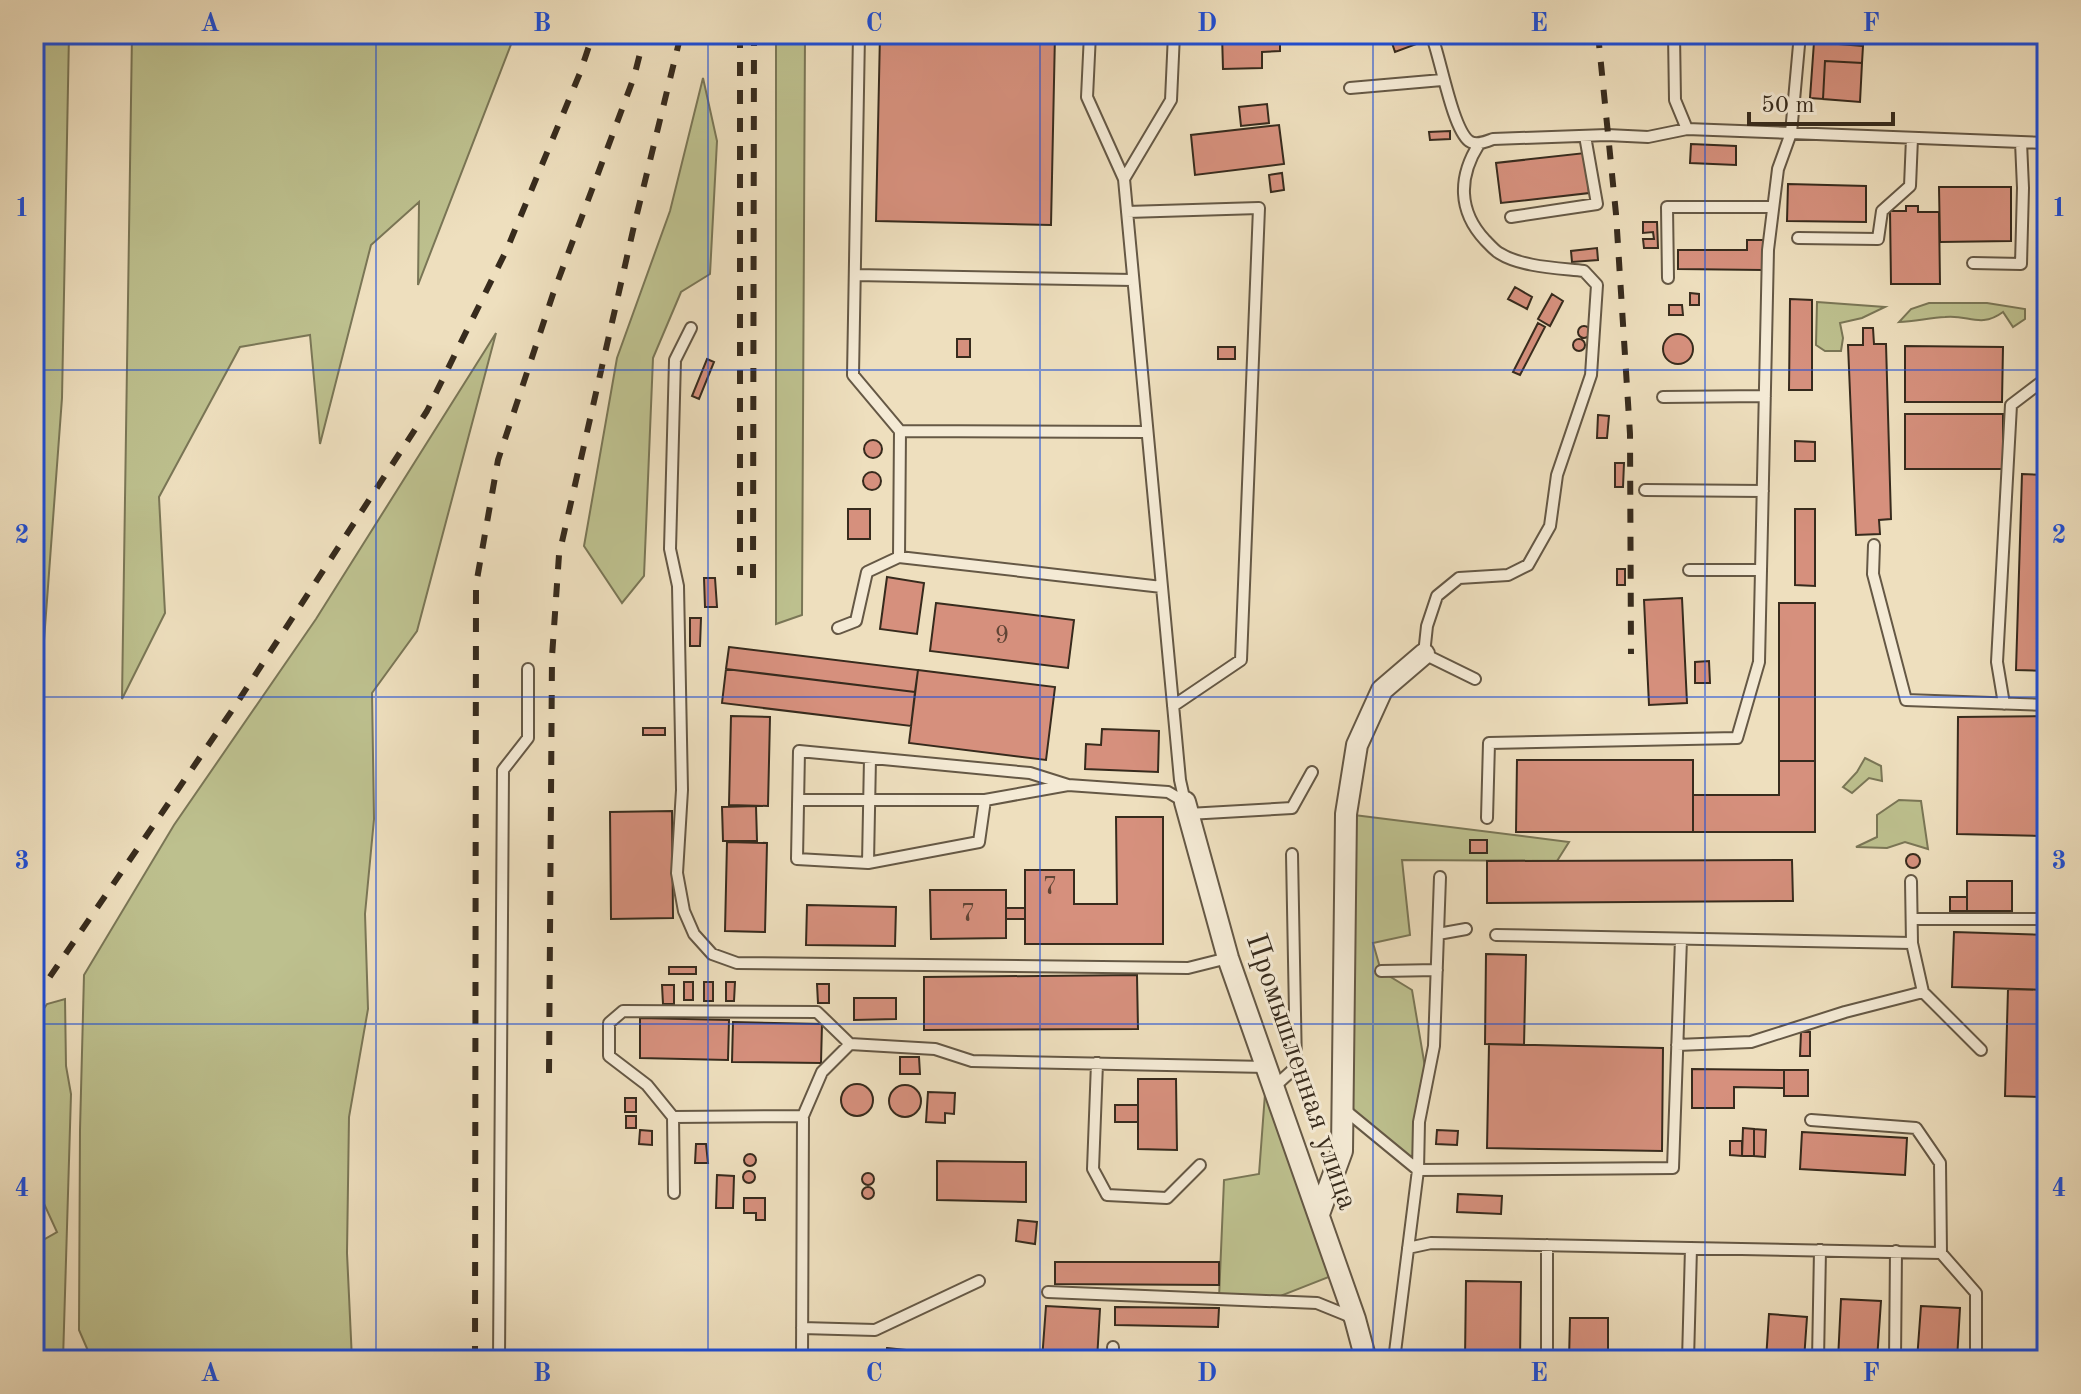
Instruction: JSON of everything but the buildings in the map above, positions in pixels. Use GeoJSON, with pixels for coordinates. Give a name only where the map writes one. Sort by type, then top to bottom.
{"type":"FeatureCollection","features":[{"type":"Feature","properties":{"kind":"street"},"geometry":{"type":"LineString","coordinates":[[1319,1214],[1342,1151],[1346,814],[1357,745],[1382,690],[1424,654]]}},
{"type":"Feature","properties":{"kind":"street","name":"Промышленная улица"},"geometry":{"type":"LineString","coordinates":[[1186,808],[1228,958],[1319,1214],[1366,1360]]}},
{"type":"Feature","properties":{"kind":"lane"},"geometry":{"type":"LineString","coordinates":[[859,34],[853,375],[900,431],[899,557]]}},
{"type":"Feature","properties":{"kind":"lane"},"geometry":{"type":"LineString","coordinates":[[1090,34],[1087,97],[1124,179],[1180,780],[1186,808]]}},
{"type":"Feature","properties":{"kind":"lane"},"geometry":{"type":"LineString","coordinates":[[1124,179],[1171,100],[1174,34]]}},
{"type":"Feature","properties":{"kind":"lane"},"geometry":{"type":"LineString","coordinates":[[1431,34],[1442,80],[1462,131],[1469,141],[1479,144],[1493,139],[1648,137],[1687,129],[2047,143]]}},
{"type":"Feature","properties":{"kind":"lane"},"geometry":{"type":"LineString","coordinates":[[1674,34],[1675,100],[1687,129]]}},
{"type":"Feature","properties":{"kind":"lane"},"geometry":{"type":"LineString","coordinates":[[1487,818],[1489,743],[1737,738],[1759,662],[1768,250],[1778,169],[1791,133],[1800,34]]}},
{"type":"Feature","properties":{"kind":"lane"},"geometry":{"type":"LineString","coordinates":[[1350,88],[1442,80]]}},
{"type":"Feature","properties":{"kind":"lane"},"geometry":{"type":"LineString","coordinates":[[1511,217],[1597,204],[1585,136]]}},
{"type":"Feature","properties":{"kind":"lane"},"geometry":{"type":"LineString","coordinates":[[1798,238],[1878,239],[1882,211],[1910,186],[1912,138]]}},
{"type":"Feature","properties":{"kind":"lane"},"geometry":{"type":"LineString","coordinates":[[1973,263],[2021,264],[2021,142]]}},
{"type":"Feature","properties":{"kind":"lane"},"geometry":{"type":"LineString","coordinates":[[1475,679],[1424,654],[1427,626],[1437,596],[1459,578],[1508,575],[1528,565],[1550,526],[1557,475],[1591,375],[1597,285],[1584,271],[1539,267],[1499,253],[1472,226],[1463,194],[1468,161],[1479,144]]}},
{"type":"Feature","properties":{"kind":"lane"},"geometry":{"type":"LineString","coordinates":[[1668,278],[1667,207],[1773,207]]}},
{"type":"Feature","properties":{"kind":"lane"},"geometry":{"type":"LineString","coordinates":[[1127,212],[1259,208],[1241,660],[1173,706]]}},
{"type":"Feature","properties":{"kind":"lane"},"geometry":{"type":"LineString","coordinates":[[855,275],[1133,280]]}},
{"type":"Feature","properties":{"kind":"lane"},"geometry":{"type":"LineString","coordinates":[[691,328],[675,360],[670,549],[678,586],[682,790],[677,873],[684,911],[694,934],[712,954],[737,963],[1188,968],[1228,958]]}},
{"type":"Feature","properties":{"kind":"lane"},"geometry":{"type":"LineString","coordinates":[[2004,704],[1997,662],[2011,405],[2047,381]]}},
{"type":"Feature","properties":{"kind":"lane"},"geometry":{"type":"LineString","coordinates":[[1663,397],[1765,396]]}},
{"type":"Feature","properties":{"kind":"lane"},"geometry":{"type":"LineString","coordinates":[[900,431],[1147,432]]}},
{"type":"Feature","properties":{"kind":"lane"},"geometry":{"type":"LineString","coordinates":[[1645,490],[1763,491]]}},
{"type":"Feature","properties":{"kind":"lane"},"geometry":{"type":"LineString","coordinates":[[1874,545],[1873,574],[1906,700],[2047,705]]}},
{"type":"Feature","properties":{"kind":"lane"},"geometry":{"type":"LineString","coordinates":[[838,628],[856,621],[867,572],[899,557],[1162,587]]}},
{"type":"Feature","properties":{"kind":"lane"},"geometry":{"type":"LineString","coordinates":[[1689,570],[1761,570]]}},
{"type":"Feature","properties":{"kind":"lane"},"geometry":{"type":"LineString","coordinates":[[499,1360],[503,770],[528,738],[528,669]]}},
{"type":"Feature","properties":{"kind":"lane"},"geometry":{"type":"LineString","coordinates":[[985,800],[979,842],[868,863],[797,859],[799,751],[1030,773],[1068,785],[1168,792],[1186,808],[1292,808],[1312,772]]}},
{"type":"Feature","properties":{"kind":"lane"},"geometry":{"type":"LineString","coordinates":[[868,863],[870,758]]}},
{"type":"Feature","properties":{"kind":"lane"},"geometry":{"type":"LineString","coordinates":[[799,800],[985,800],[1068,785]]}},
{"type":"Feature","properties":{"kind":"lane"},"geometry":{"type":"LineString","coordinates":[[1274,1087],[1296,1067],[1292,854]]}},
{"type":"Feature","properties":{"kind":"lane"},"geometry":{"type":"LineString","coordinates":[[1394,1360],[1418,1170],[1419,1122],[1434,1046],[1440,877]]}},
{"type":"Feature","properties":{"kind":"lane"},"geometry":{"type":"LineString","coordinates":[[1911,881],[1912,943],[1923,992],[1981,1050]]}},
{"type":"Feature","properties":{"kind":"lane"},"geometry":{"type":"LineString","coordinates":[[1912,919],[2036,919]]}},
{"type":"Feature","properties":{"kind":"lane"},"geometry":{"type":"LineString","coordinates":[[1438,934],[1466,929]]}},
{"type":"Feature","properties":{"kind":"lane"},"geometry":{"type":"LineString","coordinates":[[1496,935],[1912,943]]}},
{"type":"Feature","properties":{"kind":"lane"},"geometry":{"type":"LineString","coordinates":[[1343,1109],[1418,1170],[1673,1168],[1681,939]]}},
{"type":"Feature","properties":{"kind":"lane"},"geometry":{"type":"LineString","coordinates":[[1381,971],[1437,970]]}},
{"type":"Feature","properties":{"kind":"lane"},"geometry":{"type":"LineString","coordinates":[[1677,1045],[1751,1042],[1845,1012],[1923,992]]}},
{"type":"Feature","properties":{"kind":"lane"},"geometry":{"type":"LineString","coordinates":[[674,1193],[673,1117],[647,1085],[609,1056],[609,1023],[623,1011],[817,1012],[850,1044],[935,1049],[972,1061],[1267,1067]]}},
{"type":"Feature","properties":{"kind":"lane"},"geometry":{"type":"LineString","coordinates":[[802,1360],[803,1116],[822,1072],[850,1044]]}},
{"type":"Feature","properties":{"kind":"lane"},"geometry":{"type":"LineString","coordinates":[[1097,1063],[1093,1169],[1107,1195],[1167,1198],[1200,1165]]}},
{"type":"Feature","properties":{"kind":"lane"},"geometry":{"type":"LineString","coordinates":[[673,1117],[803,1116]]}},
{"type":"Feature","properties":{"kind":"lane"},"geometry":{"type":"LineString","coordinates":[[1811,1120],[1916,1128],[1940,1163],[1941,1253],[1976,1293],[1976,1360]]}},
{"type":"Feature","properties":{"kind":"lane"},"geometry":{"type":"LineString","coordinates":[[1408,1248],[1431,1243],[1941,1253]]}},
{"type":"Feature","properties":{"kind":"lane"},"geometry":{"type":"LineString","coordinates":[[1547,1245],[1547,1360]]}},
{"type":"Feature","properties":{"kind":"lane"},"geometry":{"type":"LineString","coordinates":[[1688,1360],[1691,1248]]}},
{"type":"Feature","properties":{"kind":"lane"},"geometry":{"type":"LineString","coordinates":[[1818,1360],[1820,1250]]}},
{"type":"Feature","properties":{"kind":"lane"},"geometry":{"type":"LineString","coordinates":[[1895,1360],[1896,1251]]}},
{"type":"Feature","properties":{"kind":"lane"},"geometry":{"type":"LineString","coordinates":[[802,1328],[875,1330],[979,1281]]}},
{"type":"Feature","properties":{"kind":"lane"},"geometry":{"type":"LineString","coordinates":[[1048,1292],[1317,1303],[1355,1319]]}},
{"type":"Feature","properties":{"kind":"lane"},"geometry":{"type":"LineString","coordinates":[[1113,1347],[1113,1360]]}},
{"type":"Feature","properties":{"kind":"green space"},"geometry":{"type":"Polygon","coordinates":[[[34,34],[69,34],[62,398],[34,775],[34,34]]]}},
{"type":"Feature","properties":{"kind":"green space"},"geometry":{"type":"Polygon","coordinates":[[[132,34],[515,34],[418,285],[419,202],[371,245],[320,444],[310,335],[240,347],[159,497],[165,613],[122,699],[132,34]]]}},
{"type":"Feature","properties":{"kind":"green space"},"geometry":{"type":"Polygon","coordinates":[[[776,34],[805,34],[802,615],[776,624],[776,34]]]}},
{"type":"Feature","properties":{"kind":"green space"},"geometry":{"type":"Polygon","coordinates":[[[703,78],[717,141],[710,274],[681,292],[653,358],[644,576],[622,603],[584,546],[617,358],[670,211],[703,78]]]}},
{"type":"Feature","properties":{"kind":"green space"},"geometry":{"type":"Polygon","coordinates":[[[1817,302],[1885,307],[1862,318],[1840,323],[1843,338],[1841,351],[1825,351],[1816,345],[1817,302]]]}},
{"type":"Feature","properties":{"kind":"green space"},"geometry":{"type":"Polygon","coordinates":[[[1929,303],[1987,303],[2025,309],[2025,319],[2013,327],[2003,312],[1987,320],[1953,317],[1899,322],[1911,309],[1929,303]]]}},
{"type":"Feature","properties":{"kind":"green space"},"geometry":{"type":"Polygon","coordinates":[[[496,333],[417,631],[372,693],[374,819],[365,914],[368,1009],[349,1117],[347,1253],[352,1360],[92,1360],[79,1330],[84,975],[174,825],[316,619],[496,333]]]}},
{"type":"Feature","properties":{"kind":"green space"},"geometry":{"type":"Polygon","coordinates":[[[1865,758],[1881,766],[1882,781],[1869,778],[1852,793],[1843,787],[1865,758]]]}},
{"type":"Feature","properties":{"kind":"green space"},"geometry":{"type":"Polygon","coordinates":[[[1899,800],[1921,801],[1928,849],[1905,842],[1887,848],[1856,847],[1877,837],[1877,815],[1899,800]]]}},
{"type":"Feature","properties":{"kind":"green space"},"geometry":{"type":"Polygon","coordinates":[[[1346,814],[1569,842],[1557,861],[1402,860],[1410,935],[1373,943],[1381,971],[1412,990],[1427,1079],[1418,1170],[1343,1109],[1346,814]]]}},
{"type":"Feature","properties":{"kind":"green space"},"geometry":{"type":"Polygon","coordinates":[[[65,999],[66,1066],[71,1094],[63,1360],[34,1360],[34,1233],[43,1240],[57,1232],[34,1182],[34,1038],[42,1032],[37,1019],[47,1004],[65,999]]]}},
{"type":"Feature","properties":{"kind":"green space"},"geometry":{"type":"Polygon","coordinates":[[[1267,1067],[1339,1273],[1270,1300],[1219,1298],[1224,1180],[1259,1174],[1267,1067]]]}},
{"type":"Feature","properties":{"kind":"railway"},"geometry":{"type":"LineString","coordinates":[[34,1000],[235,706],[427,411],[507,249],[580,73],[593,34]]}},
{"type":"Feature","properties":{"kind":"railway"},"geometry":{"type":"LineString","coordinates":[[475,1360],[476,585],[498,460],[553,294],[634,77],[645,34]]}},
{"type":"Feature","properties":{"kind":"railway"},"geometry":{"type":"LineString","coordinates":[[549,1073],[552,657],[559,555],[681,34]]}},
{"type":"Feature","properties":{"kind":"railway"},"geometry":{"type":"LineString","coordinates":[[740,34],[740,575]]}},
{"type":"Feature","properties":{"kind":"railway"},"geometry":{"type":"LineString","coordinates":[[753,578],[754,34]]}},
{"type":"Feature","properties":{"kind":"railway"},"geometry":{"type":"LineString","coordinates":[[1598,34],[1616,214],[1630,434],[1631,654]]}}]}
